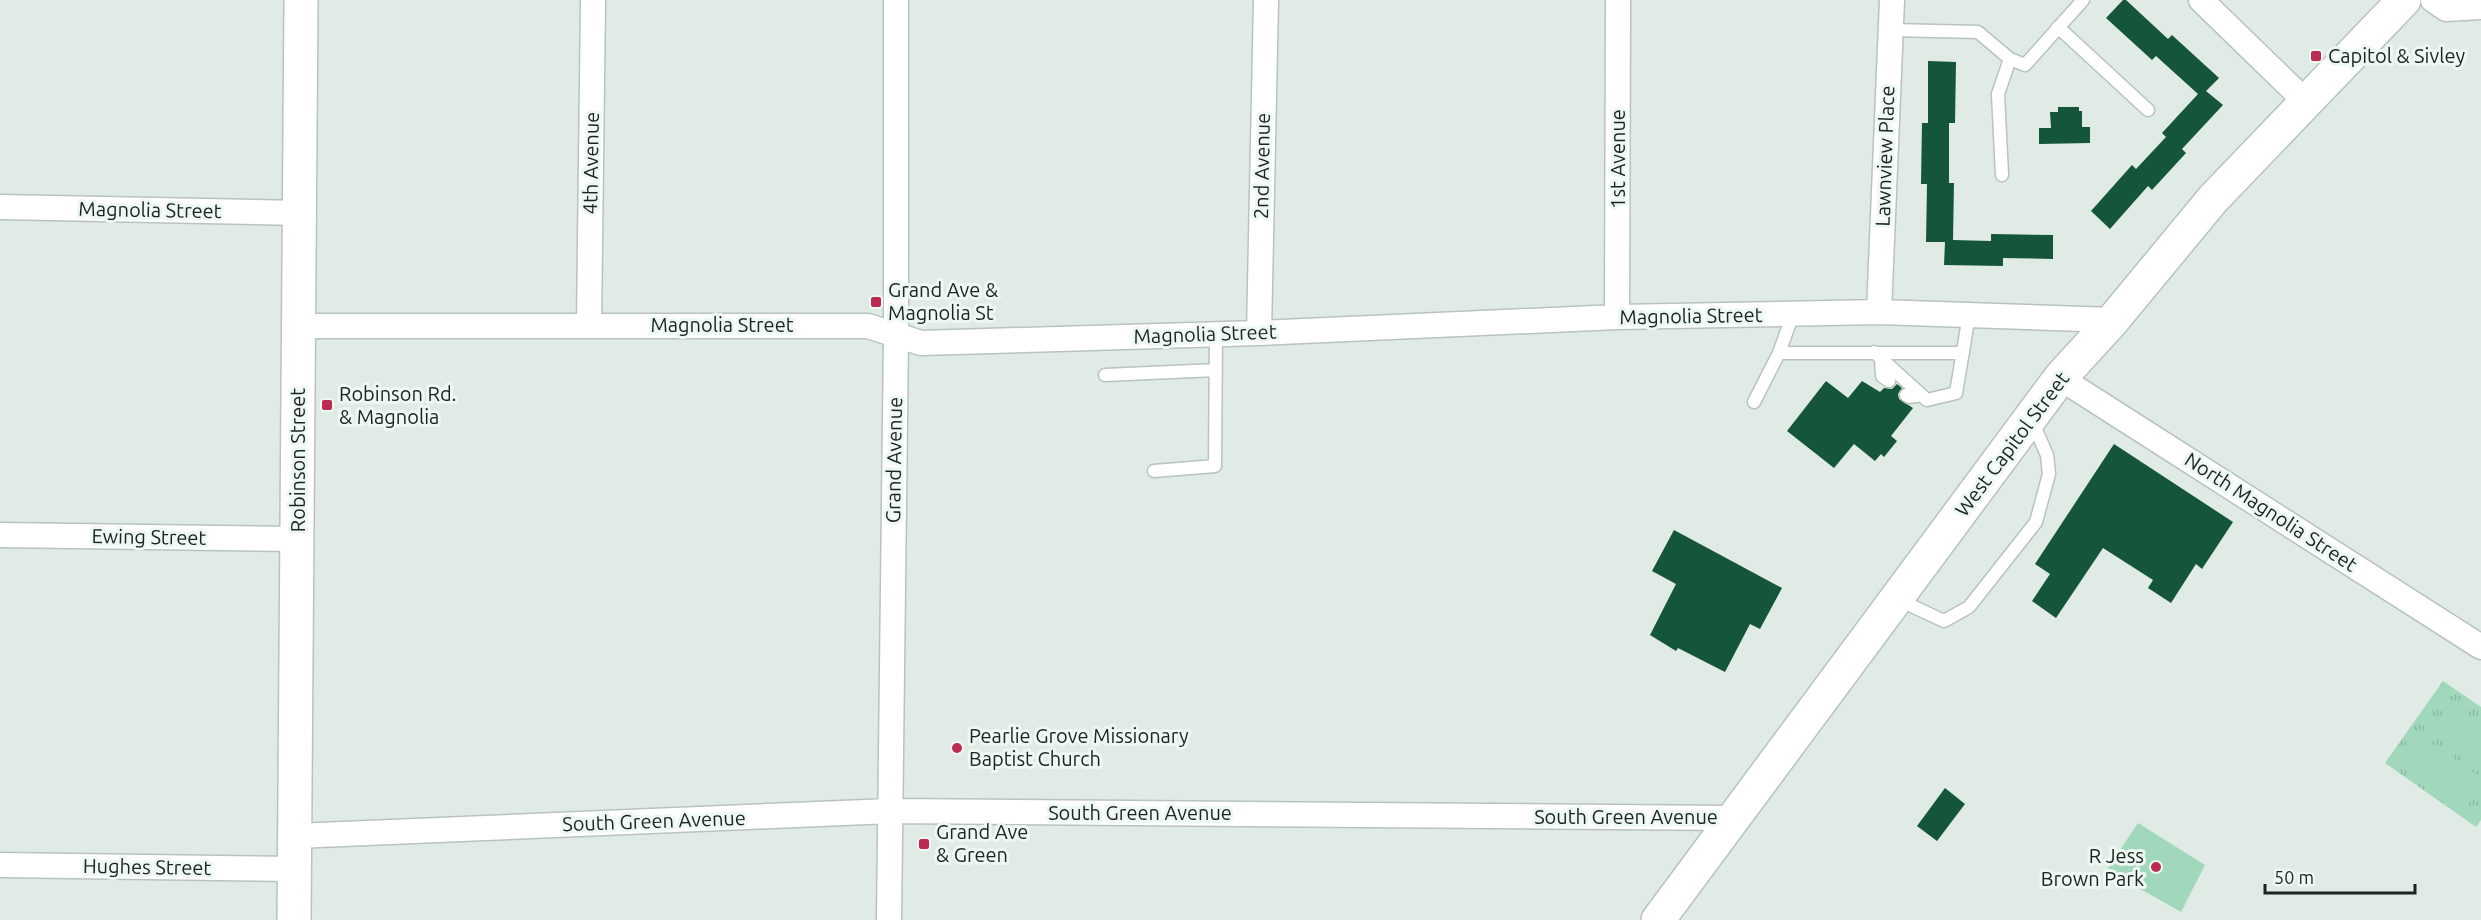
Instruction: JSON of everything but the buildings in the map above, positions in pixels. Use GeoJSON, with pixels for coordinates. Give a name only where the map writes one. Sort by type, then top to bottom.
{"type":"FeatureCollection","features":[{"type":"Feature","properties":{"kind":"main road","name":"Robinson Street"},"geometry":{"type":"LineString","coordinates":[[294,920],[301,0]]}},
{"type":"Feature","properties":{"kind":"main road","name":"West Capitol Street"},"geometry":{"type":"LineString","coordinates":[[1658,920],[2060,378],[2113,320],[2213,199],[2404,0]]}},
{"type":"Feature","properties":{"kind":"street","name":"4th Avenue"},"geometry":{"type":"LineString","coordinates":[[589,325],[593,0]]}},
{"type":"Feature","properties":{"kind":"street","name":"Grand Avenue"},"geometry":{"type":"LineString","coordinates":[[889,920],[896,337],[896,0]]}},
{"type":"Feature","properties":{"kind":"street","name":"2nd Avenue"},"geometry":{"type":"LineString","coordinates":[[1259,333],[1266,0]]}},
{"type":"Feature","properties":{"kind":"street","name":"1st Avenue"},"geometry":{"type":"LineString","coordinates":[[1617,317],[1618,0]]}},
{"type":"Feature","properties":{"kind":"street","name":"Lawnview Place"},"geometry":{"type":"LineString","coordinates":[[1879,312],[1892,0]]}},
{"type":"Feature","properties":{"kind":"street"},"geometry":{"type":"LineString","coordinates":[[2200,0],[2307,103]]}},
{"type":"Feature","properties":{"kind":"street"},"geometry":{"type":"LineString","coordinates":[[2433,0],[2446,9],[2481,7]]}},
{"type":"Feature","properties":{"kind":"street","name":"Magnolia Street"},"geometry":{"type":"LineString","coordinates":[[0,207],[301,213]]}},
{"type":"Feature","properties":{"kind":"street","name":"Magnolia Street"},"geometry":{"type":"LineString","coordinates":[[299,327],[868,326],[921,344],[1259,333],[1617,317],[1879,312],[2113,320]]}},
{"type":"Feature","properties":{"kind":"street","name":"North Magnolia Street"},"geometry":{"type":"LineString","coordinates":[[2060,378],[2481,647]]}},
{"type":"Feature","properties":{"kind":"street","name":"Ewing Street"},"geometry":{"type":"LineString","coordinates":[[0,535],[298,539]]}},
{"type":"Feature","properties":{"kind":"street","name":"South Green Avenue"},"geometry":{"type":"LineString","coordinates":[[295,836],[890,812],[1733,818]]}},
{"type":"Feature","properties":{"kind":"street","name":"Hughes Street"},"geometry":{"type":"LineString","coordinates":[[0,865],[295,869]]}},
{"type":"Feature","properties":{"kind":"lane"},"geometry":{"type":"LineString","coordinates":[[1891,30],[1978,32],[2010,59],[2025,65],[2083,0]]}},
{"type":"Feature","properties":{"kind":"lane"},"geometry":{"type":"LineString","coordinates":[[2058,27],[2148,110]]}},
{"type":"Feature","properties":{"kind":"lane"},"geometry":{"type":"LineString","coordinates":[[2002,175],[1998,94],[2010,59]]}},
{"type":"Feature","properties":{"kind":"lane"},"geometry":{"type":"LineString","coordinates":[[1754,402],[1779,353],[1793,314]]}},
{"type":"Feature","properties":{"kind":"lane"},"geometry":{"type":"LineString","coordinates":[[1878,356],[1927,400],[1956,393],[1969,315]]}},
{"type":"Feature","properties":{"kind":"lane"},"geometry":{"type":"LineString","coordinates":[[1154,471],[1215,466],[1216,334]]}},
{"type":"Feature","properties":{"kind":"lane"},"geometry":{"type":"LineString","coordinates":[[1779,353],[1878,356],[1963,353]]}},
{"type":"Feature","properties":{"kind":"lane"},"geometry":{"type":"LineString","coordinates":[[1878,356],[1882,376],[1889,381]]}},
{"type":"Feature","properties":{"kind":"lane"},"geometry":{"type":"LineString","coordinates":[[1105,375],[1216,370]]}},
{"type":"Feature","properties":{"kind":"lane"},"geometry":{"type":"LineString","coordinates":[[1906,394],[1910,397],[1921,395]]}},
{"type":"Feature","properties":{"kind":"lane"},"geometry":{"type":"LineString","coordinates":[[1896,599],[1944,621],[1969,607],[2036,522],[2049,474],[2047,455],[2030,418]]}},
{"type":"Feature","properties":{"kind":"green space"},"geometry":{"type":"Polygon","coordinates":[[[2443,681],[2481,707],[2481,820],[2476,827],[2385,763],[2443,681]]]}},
{"type":"Feature","properties":{"kind":"green space"},"geometry":{"type":"Polygon","coordinates":[[[2451,702],[2481,723],[2481,762],[2433,728],[2451,702]]]}},
{"type":"Feature","properties":{"kind":"green space"},"geometry":{"type":"Polygon","coordinates":[[[2426,739],[2481,777],[2481,784],[2466,806],[2408,765],[2426,739]]]}},
{"type":"Feature","properties":{"kind":"green space","name":"R Jess Brown Park"},"geometry":{"type":"Polygon","coordinates":[[[2138,823],[2205,865],[2181,912],[2107,870],[2138,823]]]}},
{"type":"Feature","properties":{"kind":"place","name":"Capitol & Sivley"},"geometry":{"type":"Point","coordinates":[2316,56]}},
{"type":"Feature","properties":{"kind":"place","name":"Grand Ave & Magnolia St"},"geometry":{"type":"Point","coordinates":[876,302]}},
{"type":"Feature","properties":{"kind":"place","name":"Robinson Rd. & Magnolia"},"geometry":{"type":"Point","coordinates":[327,405]}},
{"type":"Feature","properties":{"kind":"place","name":"Pearlie Grove Missionary Baptist Church"},"geometry":{"type":"Point","coordinates":[957,748]}},
{"type":"Feature","properties":{"kind":"place","name":"Grand Ave & Green"},"geometry":{"type":"Point","coordinates":[924,844]}},
{"type":"Feature","properties":{"kind":"place","name":"R Jess Brown Park"},"geometry":{"type":"Point","coordinates":[2156,867]}}]}
